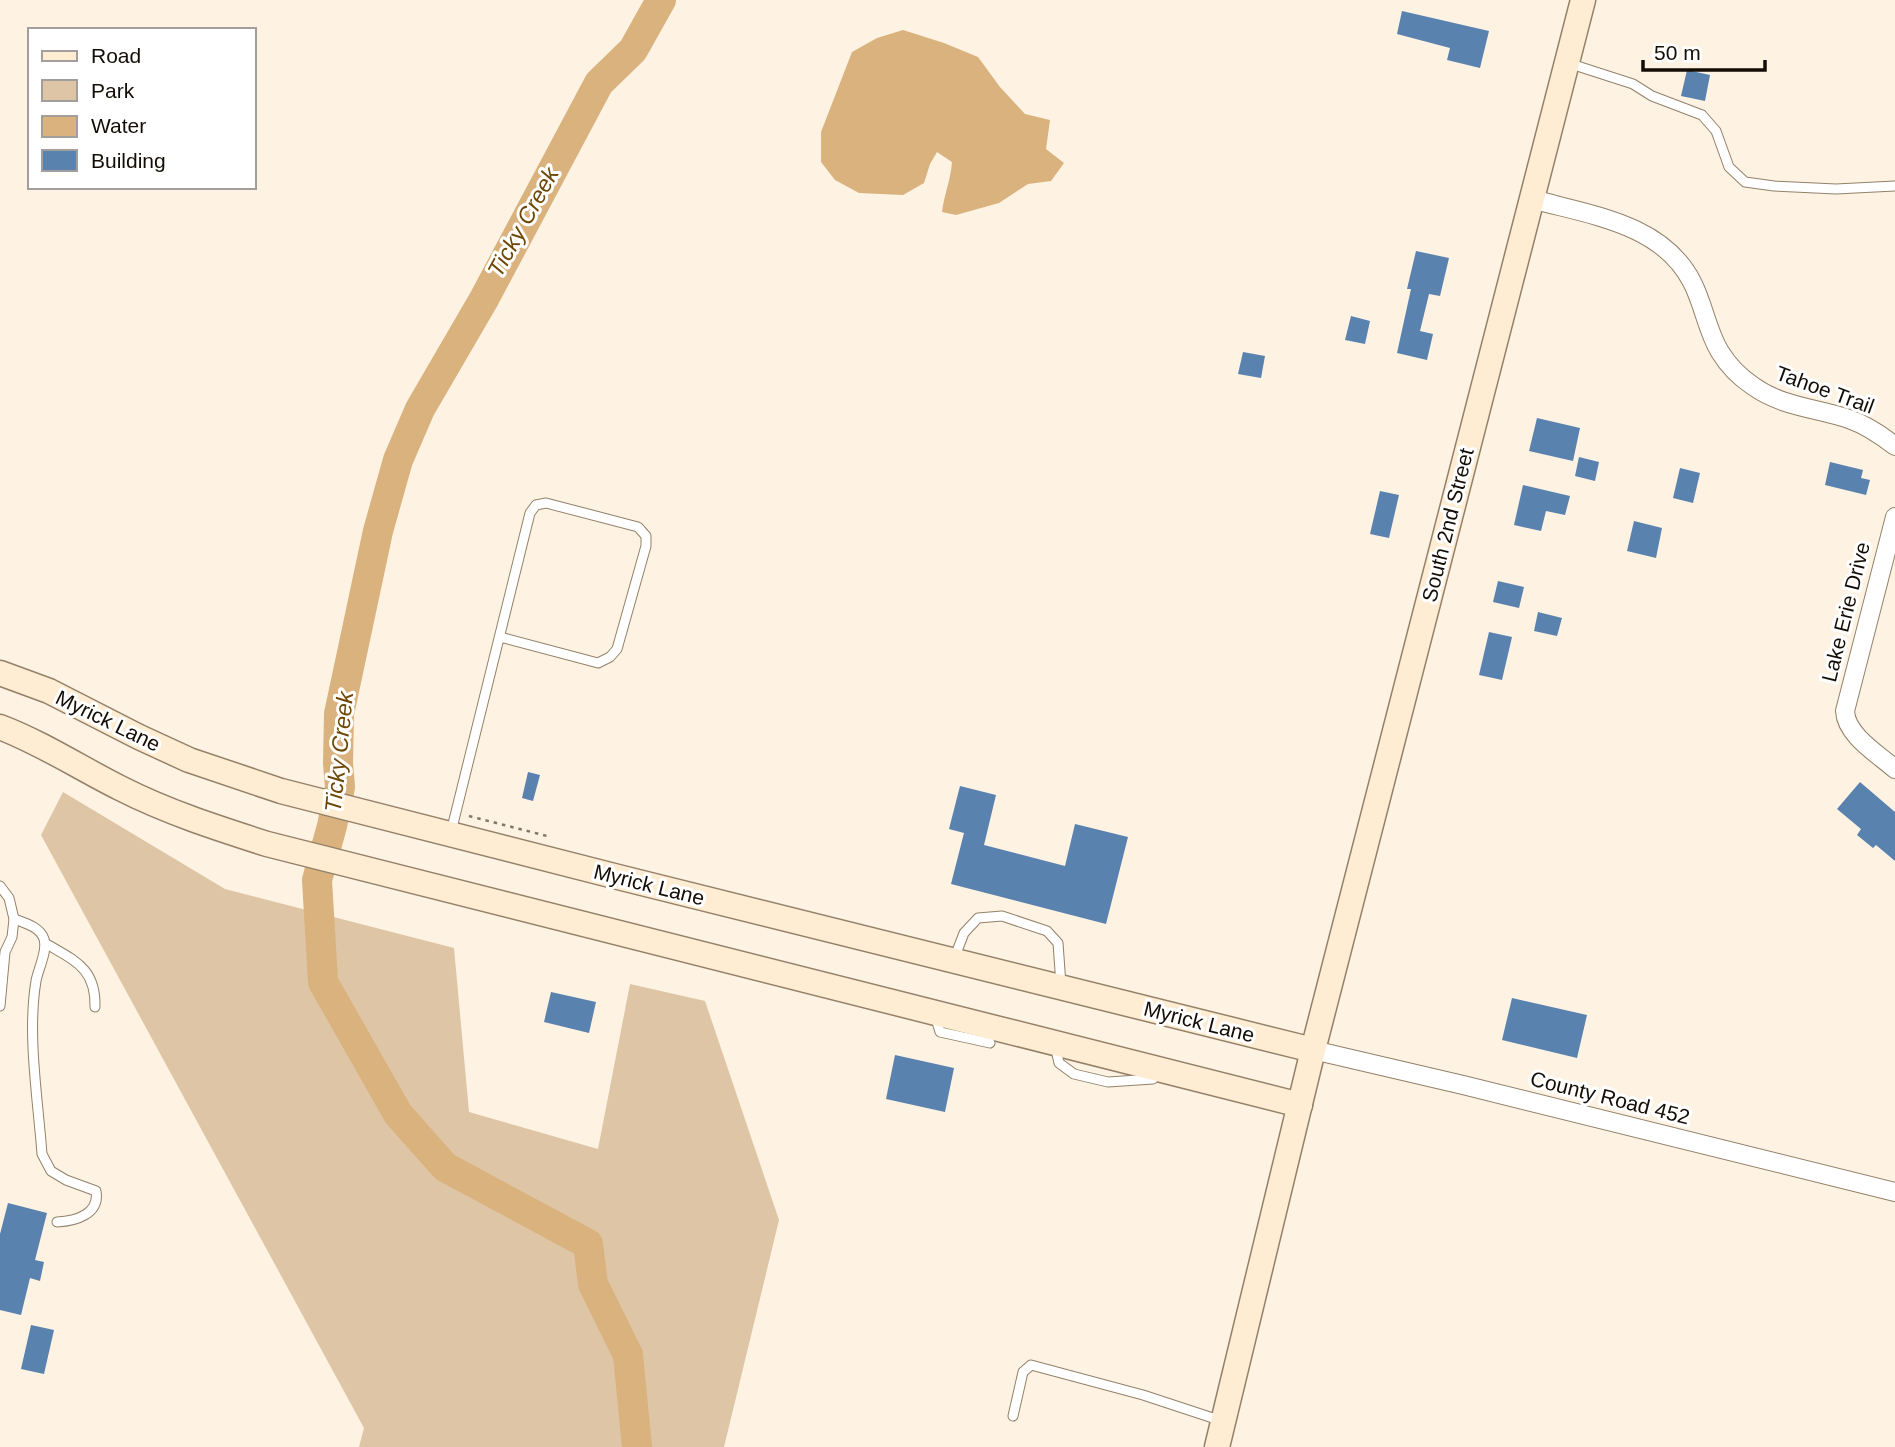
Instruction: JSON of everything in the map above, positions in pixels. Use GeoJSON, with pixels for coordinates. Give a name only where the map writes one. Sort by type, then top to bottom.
{"type":"FeatureCollection","features":[{"type":"Feature","properties":{"kind":"street","name":"South 2nd Street"},"geometry":{"type":"LineString","coordinates":[[1217,1447],[1313,1050],[1583,0]]}},
{"type":"Feature","properties":{"kind":"street","name":"Tahoe Trail"},"geometry":{"type":"LineString","coordinates":[[1532,199],[1636,229],[1657,243],[1676,259],[1692,281],[1720,353],[1754,387],[1799,407],[1865,426],[1895,446]]}},
{"type":"Feature","properties":{"kind":"street","name":"Lake Erie Drive"},"geometry":{"type":"LineString","coordinates":[[1895,517],[1847,702],[1846,719],[1852,732],[1895,769]]}},
{"type":"Feature","properties":{"kind":"street","name":"Myrick Lane"},"geometry":{"type":"LineString","coordinates":[[0,673],[49,691],[189,760],[281,791],[401,822],[453,823],[954,961],[1313,1050]]}},
{"type":"Feature","properties":{"kind":"street"},"geometry":{"type":"LineString","coordinates":[[0,727],[173,813],[267,844],[1300,1105]]}},
{"type":"Feature","properties":{"kind":"street","name":"County Road 452"},"geometry":{"type":"LineString","coordinates":[[1313,1050],[1895,1192]]}},
{"type":"Feature","properties":{"kind":"lane"},"geometry":{"type":"LineString","coordinates":[[1567,62],[1633,84],[1652,96],[1702,115],[1716,131],[1729,167],[1745,182],[1836,189],[1895,186]]}},
{"type":"Feature","properties":{"kind":"lane"},"geometry":{"type":"LineString","coordinates":[[453,823],[530,513],[536,505],[546,503],[638,527],[646,536],[646,546],[617,649],[610,657],[598,663],[500,637]]}},
{"type":"Feature","properties":{"kind":"lane"},"geometry":{"type":"LineString","coordinates":[[0,886],[9,898],[14,919],[12,937],[5,951],[0,1006]]}},
{"type":"Feature","properties":{"kind":"lane"},"geometry":{"type":"LineString","coordinates":[[954,961],[964,933],[978,918],[1002,916],[1047,931],[1058,943],[1061,987]]}},
{"type":"Feature","properties":{"kind":"lane"},"geometry":{"type":"LineString","coordinates":[[14,919],[40,932],[45,943],[82,967],[93,984],[95,1007]]}},
{"type":"Feature","properties":{"kind":"lane"},"geometry":{"type":"LineString","coordinates":[[45,943],[36,979],[33,1006],[42,1154],[51,1171],[66,1180],[96,1191],[97,1195],[96,1204],[89,1213],[69,1221],[57,1222]]}},
{"type":"Feature","properties":{"kind":"lane"},"geometry":{"type":"LineString","coordinates":[[938,1014],[940,1032],[990,1043]]}},
{"type":"Feature","properties":{"kind":"lane"},"geometry":{"type":"LineString","coordinates":[[1013,1416],[1023,1372],[1031,1365],[1143,1395],[1224,1421]]}},
{"type":"Feature","properties":{"kind":"path"},"geometry":{"type":"LineString","coordinates":[[453,823],[549,837]]}},
{"type":"Feature","properties":{"kind":"green space"},"geometry":{"type":"Polygon","coordinates":[[[63,792],[225,889],[454,948],[469,1112],[598,1149],[630,984],[705,1001],[779,1220],[724,1447],[359,1447],[364,1428],[41,835],[63,792]]]}},
{"type":"Feature","properties":{"kind":"water"},"geometry":{"type":"Polygon","coordinates":[[[903,30],[978,57],[1000,87],[1025,114],[1050,120],[1046,149],[1064,163],[1051,181],[1028,184],[999,203],[956,215],[942,212],[952,162],[937,152],[924,183],[903,195],[859,193],[835,180],[821,162],[821,132],[852,52],[877,38],[903,30]]]}},
{"type":"Feature","properties":{"kind":"building"},"geometry":{"type":"Polygon","coordinates":[[[1402,11],[1489,31],[1480,68],[1447,60],[1450,48],[1397,34],[1402,11]]]}},
{"type":"Feature","properties":{"kind":"building"},"geometry":{"type":"Polygon","coordinates":[[[1687,70],[1710,75],[1705,101],[1681,96],[1687,70]]]}},
{"type":"Feature","properties":{"kind":"building"},"geometry":{"type":"Polygon","coordinates":[[[1416,251],[1449,258],[1440,296],[1429,294],[1420,331],[1433,334],[1427,360],[1397,353],[1416,251]]]}},
{"type":"Feature","properties":{"kind":"building"},"geometry":{"type":"Polygon","coordinates":[[[1351,316],[1370,321],[1365,344],[1345,340],[1351,316]]]}},
{"type":"Feature","properties":{"kind":"building"},"geometry":{"type":"Polygon","coordinates":[[[1243,352],[1265,356],[1261,378],[1238,374],[1243,352]]]}},
{"type":"Feature","properties":{"kind":"building"},"geometry":{"type":"Polygon","coordinates":[[[1537,418],[1580,428],[1573,461],[1529,451],[1537,418]]]}},
{"type":"Feature","properties":{"kind":"building"},"geometry":{"type":"Polygon","coordinates":[[[1579,457],[1599,462],[1595,481],[1575,476],[1579,457]]]}},
{"type":"Feature","properties":{"kind":"building"},"geometry":{"type":"Polygon","coordinates":[[[1830,462],[1863,470],[1861,478],[1870,480],[1866,495],[1825,485],[1830,462]]]}},
{"type":"Feature","properties":{"kind":"building"},"geometry":{"type":"Polygon","coordinates":[[[1680,468],[1700,473],[1693,503],[1673,498],[1680,468]]]}},
{"type":"Feature","properties":{"kind":"building"},"geometry":{"type":"Polygon","coordinates":[[[1523,485],[1570,496],[1565,515],[1546,511],[1541,531],[1514,525],[1523,485]]]}},
{"type":"Feature","properties":{"kind":"building"},"geometry":{"type":"Polygon","coordinates":[[[1380,491],[1399,495],[1389,538],[1370,534],[1380,491]]]}},
{"type":"Feature","properties":{"kind":"building"},"geometry":{"type":"Polygon","coordinates":[[[1634,521],[1662,528],[1656,558],[1627,551],[1634,521]]]}},
{"type":"Feature","properties":{"kind":"building"},"geometry":{"type":"Polygon","coordinates":[[[1498,581],[1524,587],[1519,608],[1493,602],[1498,581]]]}},
{"type":"Feature","properties":{"kind":"building"},"geometry":{"type":"Polygon","coordinates":[[[1538,612],[1562,618],[1557,636],[1534,631],[1538,612]]]}},
{"type":"Feature","properties":{"kind":"building"},"geometry":{"type":"Polygon","coordinates":[[[1489,632],[1512,637],[1502,680],[1479,675],[1489,632]]]}},
{"type":"Feature","properties":{"kind":"building"},"geometry":{"type":"Polygon","coordinates":[[[528,772],[540,775],[533,801],[522,798],[528,772]]]}},
{"type":"Feature","properties":{"kind":"building"},"geometry":{"type":"Polygon","coordinates":[[[1860,782],[1895,812],[1895,861],[1876,845],[1873,848],[1857,835],[1861,829],[1837,809],[1860,782]]]}},
{"type":"Feature","properties":{"kind":"building"},"geometry":{"type":"Polygon","coordinates":[[[960,786],[996,795],[984,845],[1065,866],[1075,824],[1128,837],[1106,924],[951,884],[964,833],[949,829],[960,786]]]}},
{"type":"Feature","properties":{"kind":"building"},"geometry":{"type":"Polygon","coordinates":[[[551,992],[596,1002],[589,1033],[544,1022],[551,992]]]}},
{"type":"Feature","properties":{"kind":"building"},"geometry":{"type":"Polygon","coordinates":[[[1512,998],[1587,1015],[1577,1058],[1502,1040],[1512,998]]]}},
{"type":"Feature","properties":{"kind":"building"},"geometry":{"type":"Polygon","coordinates":[[[895,1055],[954,1068],[945,1112],[886,1099],[895,1055]]]}},
{"type":"Feature","properties":{"kind":"building"},"geometry":{"type":"Polygon","coordinates":[[[8,1203],[47,1213],[35,1260],[44,1262],[40,1281],[30,1278],[21,1315],[0,1310],[0,1234],[8,1203]]]}},
{"type":"Feature","properties":{"kind":"building"},"geometry":{"type":"Polygon","coordinates":[[[31,1325],[54,1330],[44,1374],[21,1369],[31,1325]]]}},
{"type":"Feature","properties":{"kind":"waterway","name":"Ticky Creek"},"geometry":{"type":"LineString","coordinates":[[637,1447],[628,1355],[593,1284],[588,1244],[445,1167],[398,1114],[323,982],[317,880],[340,787],[339,714],[378,531],[398,460],[420,409],[484,299],[599,83],[633,50],[661,0]]}}]}
